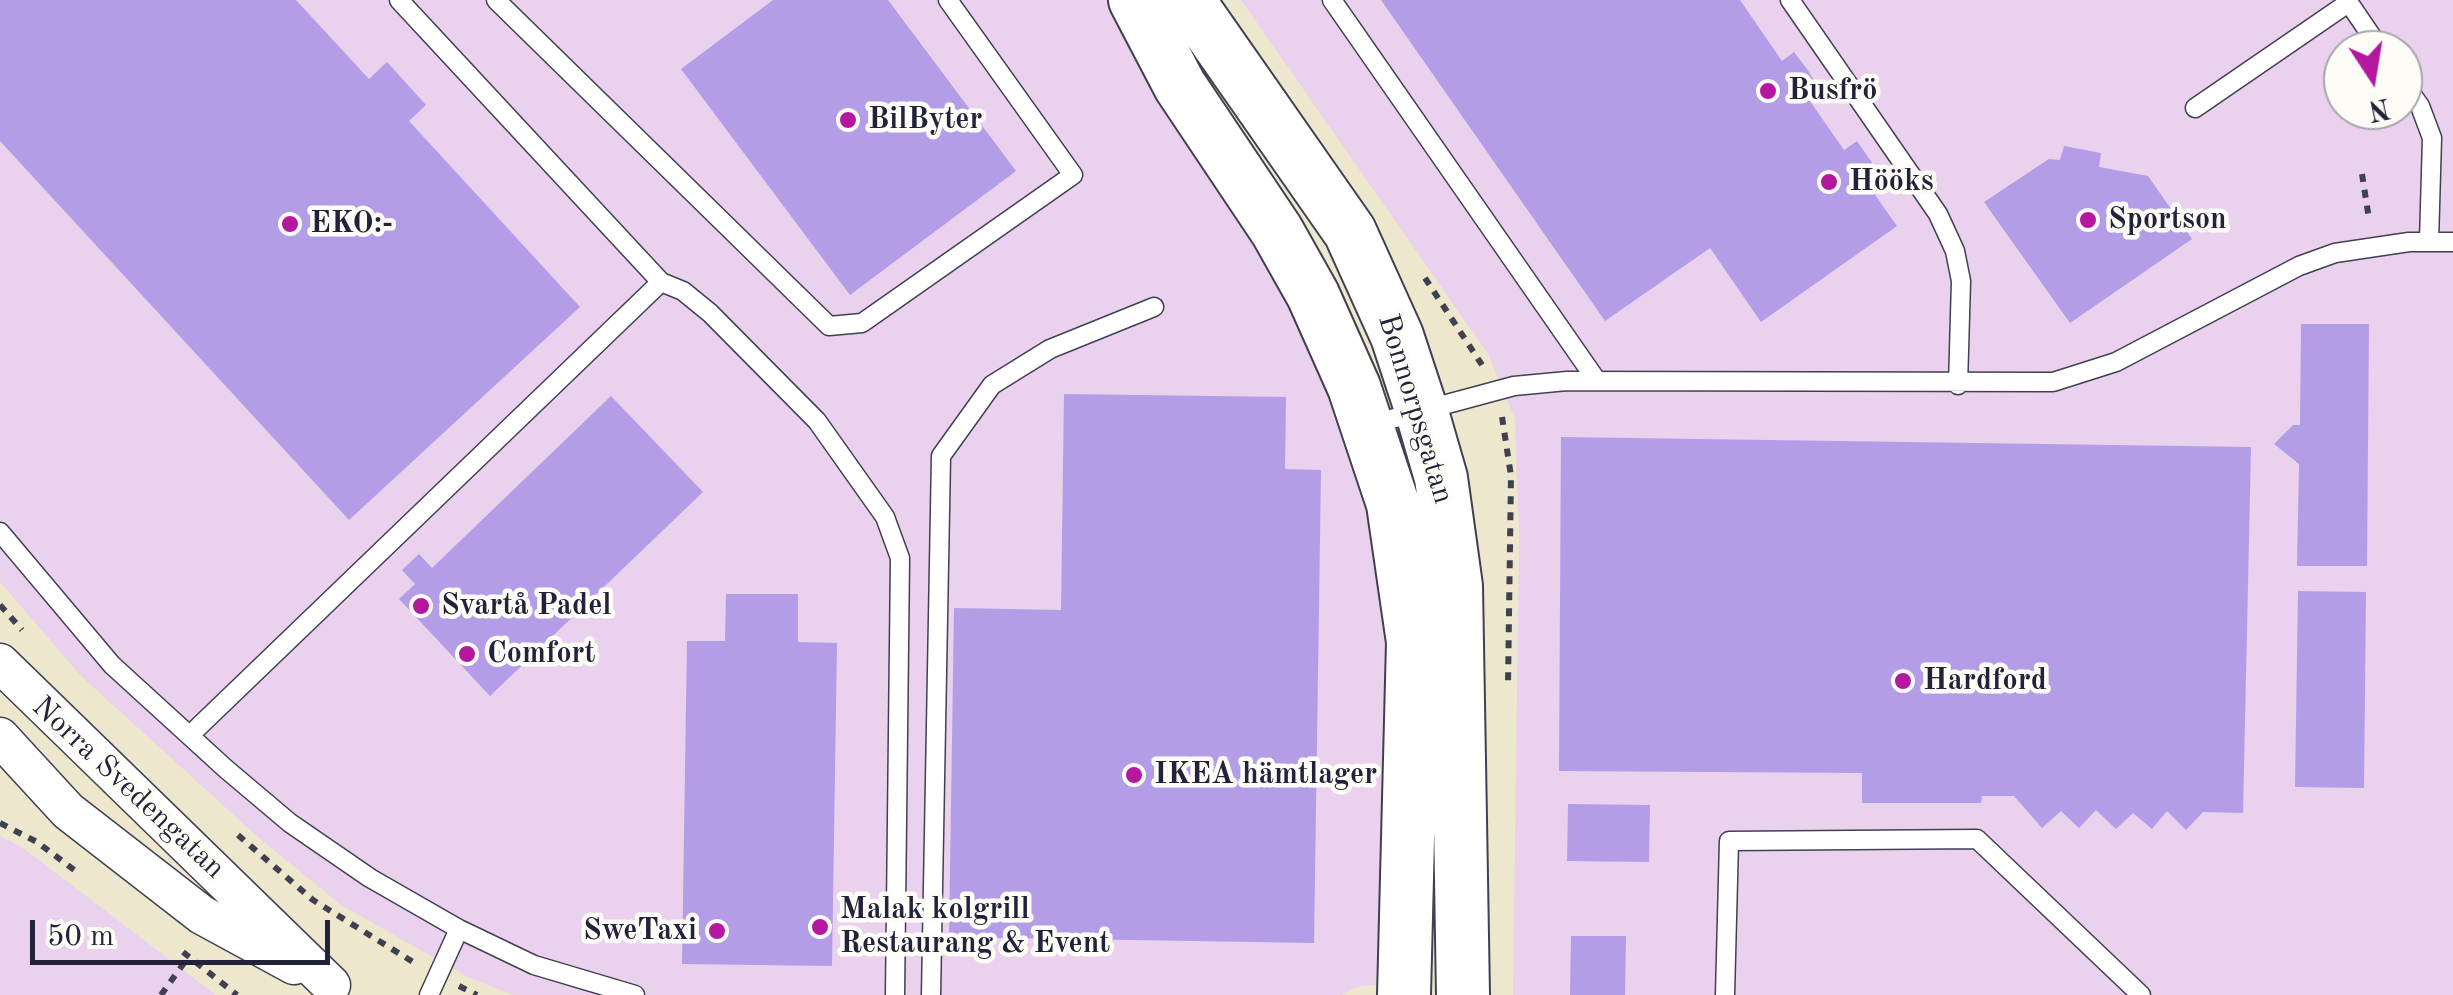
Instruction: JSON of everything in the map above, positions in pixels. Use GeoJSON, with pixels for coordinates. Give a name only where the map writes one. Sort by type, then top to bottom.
{"type":"FeatureCollection","features":[{"type":"Feature","properties":{"kind":"street","name":"Bonnorpsgatan"},"geometry":{"type":"LineString","coordinates":[[1135,0],[1180,86],[1277,231],[1313,294],[1368,426],[1393,504],[1413,642],[1404,995]]}},
{"type":"Feature","properties":{"kind":"street","name":"Bonnorpsgatan"},"geometry":{"type":"LineString","coordinates":[[1188,0],[1350,232],[1397,336],[1422,409],[1440,478],[1456,586],[1463,995]]}},
{"type":"Feature","properties":{"kind":"street","name":"Norra Svedengatan"},"geometry":{"type":"LineString","coordinates":[[3,674],[340,990]]}},
{"type":"Feature","properties":{"kind":"street"},"geometry":{"type":"LineString","coordinates":[[1,740],[42,707]]}},
{"type":"Feature","properties":{"kind":"street","name":"Norra Svedengatan"},"geometry":{"type":"LineString","coordinates":[[1,740],[68,811],[202,915],[340,990]]}},
{"type":"Feature","properties":{"kind":"lane"},"geometry":{"type":"LineString","coordinates":[[399,0],[661,282],[683,291],[710,314],[817,420],[886,517],[900,558],[895,995]]}},
{"type":"Feature","properties":{"kind":"lane"},"geometry":{"type":"LineString","coordinates":[[496,0],[829,326],[862,323],[1073,175],[948,0]]}},
{"type":"Feature","properties":{"kind":"lane"},"geometry":{"type":"LineString","coordinates":[[1332,0],[1597,381]]}},
{"type":"Feature","properties":{"kind":"lane"},"geometry":{"type":"LineString","coordinates":[[1790,0],[1938,214],[1955,251],[1960,281],[1958,385]]}},
{"type":"Feature","properties":{"kind":"lane"},"geometry":{"type":"LineString","coordinates":[[2195,108],[2348,1],[2368,30]]}},
{"type":"Feature","properties":{"kind":"lane"},"geometry":{"type":"LineString","coordinates":[[2423,114],[2432,138],[2429,241]]}},
{"type":"Feature","properties":{"kind":"lane"},"geometry":{"type":"LineString","coordinates":[[1368,426],[1514,386],[1597,381],[2027,385],[2078,377],[2116,362],[2299,266],[2374,245],[2453,242]]}},
{"type":"Feature","properties":{"kind":"lane"},"geometry":{"type":"LineString","coordinates":[[190,735],[661,282]]}},
{"type":"Feature","properties":{"kind":"lane"},"geometry":{"type":"LineString","coordinates":[[931,995],[941,456],[992,386],[1050,349],[1154,307]]}},
{"type":"Feature","properties":{"kind":"lane"},"geometry":{"type":"LineString","coordinates":[[0,532],[112,664],[290,824],[363,874],[460,930],[534,966],[634,995]]}},
{"type":"Feature","properties":{"kind":"lane"},"geometry":{"type":"LineString","coordinates":[[1725,995],[1728,841],[1938,839],[1977,839],[2141,995]]}},
{"type":"Feature","properties":{"kind":"lane"},"geometry":{"type":"LineString","coordinates":[[429,995],[460,930]]}},
{"type":"Feature","properties":{"kind":"path"},"geometry":{"type":"LineString","coordinates":[[2362,174],[2374,245]]}},
{"type":"Feature","properties":{"kind":"path"},"geometry":{"type":"LineString","coordinates":[[0,604],[26,635]]}},
{"type":"Feature","properties":{"kind":"path"},"geometry":{"type":"LineString","coordinates":[[231,829],[313,900],[438,976],[477,995]]}},
{"type":"Feature","properties":{"kind":"path"},"geometry":{"type":"LineString","coordinates":[[161,995],[189,956]]}},
{"type":"Feature","properties":{"kind":"shaded area"},"geometry":{"type":"Polygon","coordinates":[[[0,0],[1116,0],[1341,388],[1391,594],[1382,984],[1357,987],[1342,995],[513,995],[470,978],[341,905],[259,838],[82,677],[0,582],[0,0]]]}},
{"type":"Feature","properties":{"kind":"shaded area"},"geometry":{"type":"Polygon","coordinates":[[[1241,0],[2453,0],[2453,995],[1513,995],[1519,532],[1515,419],[1488,354],[1241,0]]]}},
{"type":"Feature","properties":{"kind":"shaded area"},"geometry":{"type":"Polygon","coordinates":[[[0,836],[23,848],[216,995],[0,995],[0,836]]]}},
{"type":"Feature","properties":{"kind":"building","name":"EKO:-"},"geometry":{"type":"Polygon","coordinates":[[[0,0],[296,0],[369,79],[387,62],[426,105],[409,121],[580,307],[349,520],[0,141],[0,0]]]}},
{"type":"Feature","properties":{"kind":"building","name":"BilByter"},"geometry":{"type":"Polygon","coordinates":[[[773,0],[888,0],[1016,171],[850,295],[681,69],[773,0]]]}},
{"type":"Feature","properties":{"kind":"building"},"geometry":{"type":"Polygon","coordinates":[[[1381,0],[1740,0],[1782,61],[1794,52],[1807,69],[1817,85],[1805,94],[1844,150],[1857,141],[1879,173],[1866,182],[1897,226],[1761,322],[1710,248],[1605,321],[1381,0]]]}},
{"type":"Feature","properties":{"kind":"building","name":"Sportson"},"geometry":{"type":"Polygon","coordinates":[[[2064,146],[2101,153],[2099,167],[2148,176],[2192,239],[2070,323],[1984,202],[2049,159],[2060,160],[2064,146]]]}},
{"type":"Feature","properties":{"kind":"building"},"geometry":{"type":"Polygon","coordinates":[[[2301,324],[2369,324],[2367,566],[2297,566],[2299,464],[2274,444],[2293,425],[2300,425],[2301,324]]]}},
{"type":"Feature","properties":{"kind":"building","name":"IKEA hämtlager"},"geometry":{"type":"Polygon","coordinates":[[[1064,394],[1286,397],[1285,469],[1321,470],[1314,943],[949,937],[954,608],[1061,610],[1064,394]]]}},
{"type":"Feature","properties":{"kind":"building"},"geometry":{"type":"Polygon","coordinates":[[[611,396],[703,492],[490,696],[399,599],[415,584],[402,570],[419,554],[432,568],[611,396]]]}},
{"type":"Feature","properties":{"kind":"building","name":"Hardford"},"geometry":{"type":"Polygon","coordinates":[[[1561,437],[2251,447],[2243,813],[2203,812],[2186,830],[2167,811],[2152,829],[2133,813],[2116,829],[2096,810],[2079,828],[2061,811],[2042,828],[2014,796],[1982,796],[1981,803],[1862,803],[1862,773],[1559,771],[1561,437]]]}},
{"type":"Feature","properties":{"kind":"building"},"geometry":{"type":"Polygon","coordinates":[[[2298,591],[2366,592],[2364,788],[2295,787],[2298,591]]]}},
{"type":"Feature","properties":{"kind":"building"},"geometry":{"type":"Polygon","coordinates":[[[726,594],[798,594],[798,642],[837,643],[832,966],[682,964],[687,641],[725,641],[726,594]]]}},
{"type":"Feature","properties":{"kind":"building"},"geometry":{"type":"Polygon","coordinates":[[[1568,804],[1650,805],[1649,862],[1567,861],[1568,804]]]}},
{"type":"Feature","properties":{"kind":"building"},"geometry":{"type":"Polygon","coordinates":[[[1571,936],[1626,936],[1625,995],[1570,995],[1571,936]]]}},
{"type":"Feature","properties":{"kind":"place","name":"Busfrö"},"geometry":{"type":"Point","coordinates":[1768,91]}},
{"type":"Feature","properties":{"kind":"place","name":"BilByter"},"geometry":{"type":"Point","coordinates":[848,120]}},
{"type":"Feature","properties":{"kind":"place","name":"Hööks"},"geometry":{"type":"Point","coordinates":[1829,182]}},
{"type":"Feature","properties":{"kind":"place","name":"Sportson"},"geometry":{"type":"Point","coordinates":[2088,220]}},
{"type":"Feature","properties":{"kind":"place","name":"EKO:-"},"geometry":{"type":"Point","coordinates":[290,224]}},
{"type":"Feature","properties":{"kind":"place","name":"Svartå Padel"},"geometry":{"type":"Point","coordinates":[421,606]}},
{"type":"Feature","properties":{"kind":"place","name":"Comfort"},"geometry":{"type":"Point","coordinates":[467,654]}},
{"type":"Feature","properties":{"kind":"place","name":"Hardford"},"geometry":{"type":"Point","coordinates":[1903,681]}},
{"type":"Feature","properties":{"kind":"place","name":"IKEA hämtlager"},"geometry":{"type":"Point","coordinates":[1134,775]}},
{"type":"Feature","properties":{"kind":"place","name":"Malak kolgrill Restaurang & Event"},"geometry":{"type":"Point","coordinates":[820,927]}},
{"type":"Feature","properties":{"kind":"place","name":"SweTaxi"},"geometry":{"type":"Point","coordinates":[717,931]}}]}
